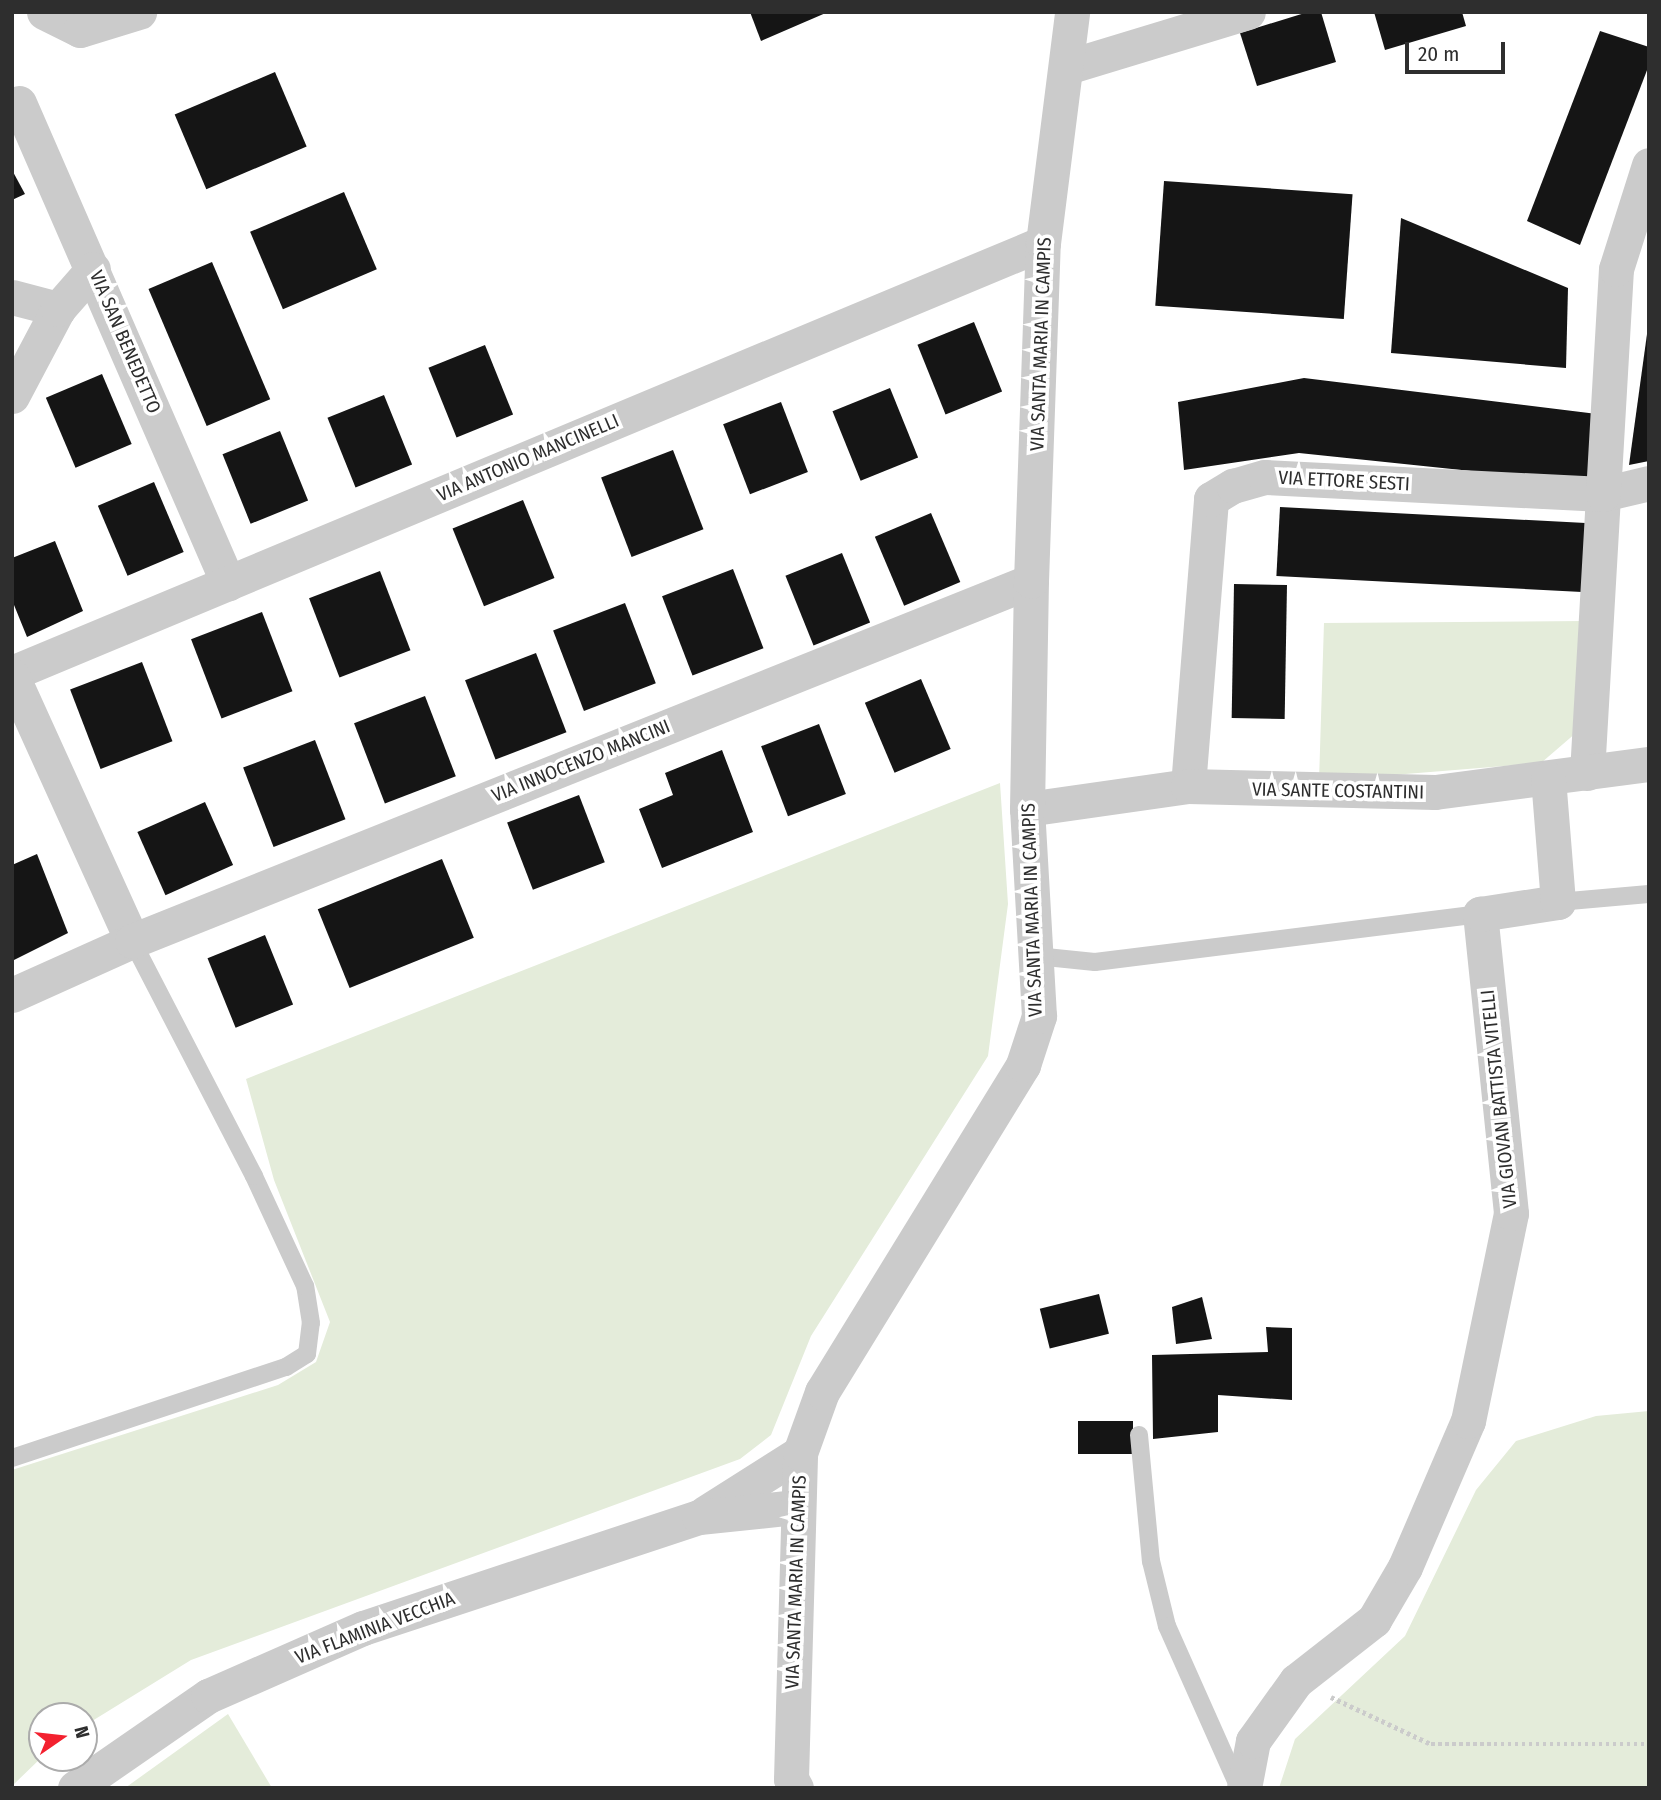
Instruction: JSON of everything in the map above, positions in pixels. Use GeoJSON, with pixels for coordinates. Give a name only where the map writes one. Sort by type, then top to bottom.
{"type":"FeatureCollection","features":[{"type":"Feature","properties":{"kind":"street"},"geometry":{"type":"LineString","coordinates":[[44,12],[80,30],[139,12]]}},
{"type":"Feature","properties":{"kind":"street","name":"VIA SANTA MARIA IN CAMPIS"},"geometry":{"type":"LineString","coordinates":[[796,1788],[792,1779],[796,1507],[800,1452],[822,1392],[1023,1065],[1039,1016],[1027,808],[1031,581],[1043,243],[1072,12]]}},
{"type":"Feature","properties":{"kind":"street"},"geometry":{"type":"LineString","coordinates":[[1067,67],[1248,12]]}},
{"type":"Feature","properties":{"kind":"street","name":"VIA SAN BENEDETTO"},"geometry":{"type":"LineString","coordinates":[[19,103],[228,583]]}},
{"type":"Feature","properties":{"kind":"street"},"geometry":{"type":"LineString","coordinates":[[1587,773],[1616,270],[1649,165]]}},
{"type":"Feature","properties":{"kind":"street","name":"VIA ANTONIO MANCINELLI"},"geometry":{"type":"LineString","coordinates":[[12,674],[1043,243]]}},
{"type":"Feature","properties":{"kind":"street"},"geometry":{"type":"LineString","coordinates":[[12,396],[58,309],[93,269]]}},
{"type":"Feature","properties":{"kind":"street"},"geometry":{"type":"LineString","coordinates":[[12,297],[58,309]]}},
{"type":"Feature","properties":{"kind":"street","name":"VIA ETTORE SESTI"},"geometry":{"type":"LineString","coordinates":[[1188,786],[1211,499],[1233,486],[1265,477],[1603,494]]}},
{"type":"Feature","properties":{"kind":"street"},"geometry":{"type":"LineString","coordinates":[[1603,494],[1649,483]]}},
{"type":"Feature","properties":{"kind":"street","name":"VIA INNOCENZO MANCINI"},"geometry":{"type":"LineString","coordinates":[[12,995],[132,941],[1031,581]]}},
{"type":"Feature","properties":{"kind":"street"},"geometry":{"type":"LineString","coordinates":[[12,674],[132,941]]}},
{"type":"Feature","properties":{"kind":"street","name":"VIA SANTE COSTANTINI"},"geometry":{"type":"LineString","coordinates":[[1027,808],[1188,786],[1435,792],[1649,764]]}},
{"type":"Feature","properties":{"kind":"street"},"geometry":{"type":"LineString","coordinates":[[1480,914],[1558,902],[1548,778]]}},
{"type":"Feature","properties":{"kind":"street","name":"VIA GIOVAN BATTISTA VITELLI"},"geometry":{"type":"LineString","coordinates":[[1242,1788],[1253,1741],[1296,1681],[1374,1620],[1405,1567],[1468,1421],[1511,1213],[1480,914]]}},
{"type":"Feature","properties":{"kind":"street","name":"VIA FLAMINIA VECCHIA"},"geometry":{"type":"LineString","coordinates":[[699,1517],[800,1452]]}},
{"type":"Feature","properties":{"kind":"street","name":"VIA FLAMINIA VECCHIA"},"geometry":{"type":"LineString","coordinates":[[75,1788],[208,1696],[363,1629],[699,1517],[796,1507]]}},
{"type":"Feature","properties":{"kind":"lane"},"geometry":{"type":"LineString","coordinates":[[1558,902],[1649,894]]}},
{"type":"Feature","properties":{"kind":"lane"},"geometry":{"type":"LineString","coordinates":[[1036,956],[1095,962],[1480,914]]}},
{"type":"Feature","properties":{"kind":"lane"},"geometry":{"type":"LineString","coordinates":[[12,1458],[286,1367],[307,1354],[311,1324],[304,1286],[254,1176],[132,941]]}},
{"type":"Feature","properties":{"kind":"lane"},"geometry":{"type":"LineString","coordinates":[[1139,1435],[1151,1561],[1167,1626],[1242,1788]]}},
{"type":"Feature","properties":{"kind":"path"},"geometry":{"type":"LineString","coordinates":[[1296,1681],[1431,1744],[1649,1744]]}},
{"type":"Feature","properties":{"kind":"green space"},"geometry":{"type":"Polygon","coordinates":[[[1585,621],[1577,732],[1541,763],[1319,781],[1324,623],[1585,621]]]}},
{"type":"Feature","properties":{"kind":"green space"},"geometry":{"type":"Polygon","coordinates":[[[1000,783],[1008,904],[988,1056],[811,1336],[771,1435],[740,1459],[191,1660],[98,1717],[98,1702],[28,1702],[28,1771],[12,1786],[12,1470],[278,1385],[316,1362],[330,1322],[274,1180],[246,1079],[1000,783]]]}},
{"type":"Feature","properties":{"kind":"green space"},"geometry":{"type":"Polygon","coordinates":[[[1649,1411],[1649,1788],[1279,1788],[1295,1739],[1405,1636],[1476,1490],[1516,1441],[1596,1416],[1649,1411]]]}},
{"type":"Feature","properties":{"kind":"green space"},"geometry":{"type":"Polygon","coordinates":[[[228,1714],[272,1788],[125,1788],[228,1714]]]}},
{"type":"Feature","properties":{"kind":"building"},"geometry":{"type":"Polygon","coordinates":[[[750,12],[828,12],[761,41],[750,12]]]}},
{"type":"Feature","properties":{"kind":"building"},"geometry":{"type":"Polygon","coordinates":[[[1308,12],[1321,12],[1336,62],[1257,86],[1240,33],[1308,12]]]}},
{"type":"Feature","properties":{"kind":"building"},"geometry":{"type":"Polygon","coordinates":[[[1374,12],[1462,12],[1466,26],[1385,50],[1374,12]]]}},
{"type":"Feature","properties":{"kind":"building"},"geometry":{"type":"Polygon","coordinates":[[[1600,31],[1649,47],[1649,65],[1580,245],[1527,221],[1600,31]]]}},
{"type":"Feature","properties":{"kind":"building"},"geometry":{"type":"Polygon","coordinates":[[[275,72],[307,147],[206,189],[175,115],[275,72]]]}},
{"type":"Feature","properties":{"kind":"building"},"geometry":{"type":"Polygon","coordinates":[[[12,170],[25,194],[12,200],[12,170]]]}},
{"type":"Feature","properties":{"kind":"building"},"geometry":{"type":"Polygon","coordinates":[[[1164,181],[1353,194],[1344,319],[1155,306],[1164,181]]]}},
{"type":"Feature","properties":{"kind":"building"},"geometry":{"type":"Polygon","coordinates":[[[344,192],[377,269],[283,309],[250,232],[344,192]]]}},
{"type":"Feature","properties":{"kind":"building"},"geometry":{"type":"Polygon","coordinates":[[[1401,218],[1568,288],[1566,368],[1391,353],[1401,218]]]}},
{"type":"Feature","properties":{"kind":"building"},"geometry":{"type":"Polygon","coordinates":[[[212,262],[270,399],[207,426],[148,289],[212,262]]]}},
{"type":"Feature","properties":{"kind":"building"},"geometry":{"type":"Polygon","coordinates":[[[974,322],[1002,392],[946,414],[917,345],[974,322]]]}},
{"type":"Feature","properties":{"kind":"building"},"geometry":{"type":"Polygon","coordinates":[[[1647,334],[1649,461],[1629,465],[1647,334]]]}},
{"type":"Feature","properties":{"kind":"building"},"geometry":{"type":"Polygon","coordinates":[[[485,345],[513,415],[457,437],[428,368],[485,345]]]}},
{"type":"Feature","properties":{"kind":"building"},"geometry":{"type":"Polygon","coordinates":[[[102,374],[132,444],[76,468],[46,398],[102,374]]]}},
{"type":"Feature","properties":{"kind":"building"},"geometry":{"type":"Polygon","coordinates":[[[1304,378],[1597,414],[1594,484],[1299,453],[1184,470],[1178,402],[1304,378]]]}},
{"type":"Feature","properties":{"kind":"building"},"geometry":{"type":"Polygon","coordinates":[[[890,388],[918,458],[861,481],[833,411],[890,388]]]}},
{"type":"Feature","properties":{"kind":"building"},"geometry":{"type":"Polygon","coordinates":[[[384,395],[412,465],[356,487],[327,418],[384,395]]]}},
{"type":"Feature","properties":{"kind":"building"},"geometry":{"type":"Polygon","coordinates":[[[781,402],[808,472],[750,494],[723,424],[781,402]]]}},
{"type":"Feature","properties":{"kind":"building"},"geometry":{"type":"Polygon","coordinates":[[[280,431],[308,501],[251,524],[223,454],[280,431]]]}},
{"type":"Feature","properties":{"kind":"building"},"geometry":{"type":"Polygon","coordinates":[[[673,450],[703,529],[632,557],[601,478],[673,450]]]}},
{"type":"Feature","properties":{"kind":"building"},"geometry":{"type":"Polygon","coordinates":[[[154,482],[184,552],[128,576],[98,506],[154,482]]]}},
{"type":"Feature","properties":{"kind":"building"},"geometry":{"type":"Polygon","coordinates":[[[523,500],[554,578],[484,606],[453,528],[523,500]]]}},
{"type":"Feature","properties":{"kind":"building"},"geometry":{"type":"Polygon","coordinates":[[[1280,507],[1586,523],[1582,592],[1276,576],[1280,507]]]}},
{"type":"Feature","properties":{"kind":"building"},"geometry":{"type":"Polygon","coordinates":[[[931,513],[960,582],[904,606],[875,537],[931,513]]]}},
{"type":"Feature","properties":{"kind":"building"},"geometry":{"type":"Polygon","coordinates":[[[55,541],[83,611],[27,637],[12,600],[12,558],[55,541]]]}},
{"type":"Feature","properties":{"kind":"building"},"geometry":{"type":"Polygon","coordinates":[[[842,553],[870,623],[814,645],[785,576],[842,553]]]}},
{"type":"Feature","properties":{"kind":"building"},"geometry":{"type":"Polygon","coordinates":[[[733,569],[763,648],[693,676],[662,596],[733,569]]]}},
{"type":"Feature","properties":{"kind":"building"},"geometry":{"type":"Polygon","coordinates":[[[380,571],[410,650],[340,678],[309,598],[380,571]]]}},
{"type":"Feature","properties":{"kind":"building"},"geometry":{"type":"Polygon","coordinates":[[[1234,584],[1287,585],[1285,719],[1232,718],[1234,584]]]}},
{"type":"Feature","properties":{"kind":"building"},"geometry":{"type":"Polygon","coordinates":[[[625,603],[656,683],[584,711],[553,631],[625,603]]]}},
{"type":"Feature","properties":{"kind":"building"},"geometry":{"type":"Polygon","coordinates":[[[262,612],[292,691],[222,719],[191,639],[262,612]]]}},
{"type":"Feature","properties":{"kind":"building"},"geometry":{"type":"Polygon","coordinates":[[[536,653],[566,732],[496,760],[465,680],[536,653]]]}},
{"type":"Feature","properties":{"kind":"building"},"geometry":{"type":"Polygon","coordinates":[[[142,662],[172,741],[101,769],[70,690],[142,662]]]}},
{"type":"Feature","properties":{"kind":"building"},"geometry":{"type":"Polygon","coordinates":[[[921,679],[951,749],[895,773],[865,703],[921,679]]]}},
{"type":"Feature","properties":{"kind":"building"},"geometry":{"type":"Polygon","coordinates":[[[425,696],[456,776],[385,804],[354,723],[425,696]]]}},
{"type":"Feature","properties":{"kind":"building"},"geometry":{"type":"Polygon","coordinates":[[[819,724],[846,794],[788,816],[761,746],[819,724]]]}},
{"type":"Feature","properties":{"kind":"building"},"geometry":{"type":"Polygon","coordinates":[[[315,740],[345,819],[274,847],[243,768],[315,740]]]}},
{"type":"Feature","properties":{"kind":"building"},"geometry":{"type":"Polygon","coordinates":[[[722,750],[753,832],[662,868],[639,809],[673,795],[665,773],[722,750]]]}},
{"type":"Feature","properties":{"kind":"building"},"geometry":{"type":"Polygon","coordinates":[[[579,795],[605,862],[533,890],[507,823],[579,795]]]}},
{"type":"Feature","properties":{"kind":"building"},"geometry":{"type":"Polygon","coordinates":[[[205,802],[233,865],[165,895],[137,832],[205,802]]]}},
{"type":"Feature","properties":{"kind":"building"},"geometry":{"type":"Polygon","coordinates":[[[37,854],[68,933],[12,961],[12,865],[37,854]]]}},
{"type":"Feature","properties":{"kind":"building"},"geometry":{"type":"Polygon","coordinates":[[[442,859],[474,938],[350,988],[318,909],[442,859]]]}},
{"type":"Feature","properties":{"kind":"building"},"geometry":{"type":"Polygon","coordinates":[[[265,935],[293,1005],[236,1028],[208,958],[265,935]]]}},
{"type":"Feature","properties":{"kind":"building"},"geometry":{"type":"Polygon","coordinates":[[[1099,1294],[1109,1334],[1050,1349],[1040,1309],[1099,1294]]]}},
{"type":"Feature","properties":{"kind":"building"},"geometry":{"type":"Polygon","coordinates":[[[1202,1297],[1212,1339],[1176,1344],[1172,1307],[1202,1297]]]}},
{"type":"Feature","properties":{"kind":"building"},"geometry":{"type":"Polygon","coordinates":[[[1266,1327],[1292,1328],[1292,1400],[1218,1395],[1218,1432],[1153,1439],[1152,1355],[1268,1352],[1266,1327]]]}},
{"type":"Feature","properties":{"kind":"building"},"geometry":{"type":"Polygon","coordinates":[[[1078,1421],[1133,1421],[1133,1454],[1078,1454],[1078,1421]]]}}]}
